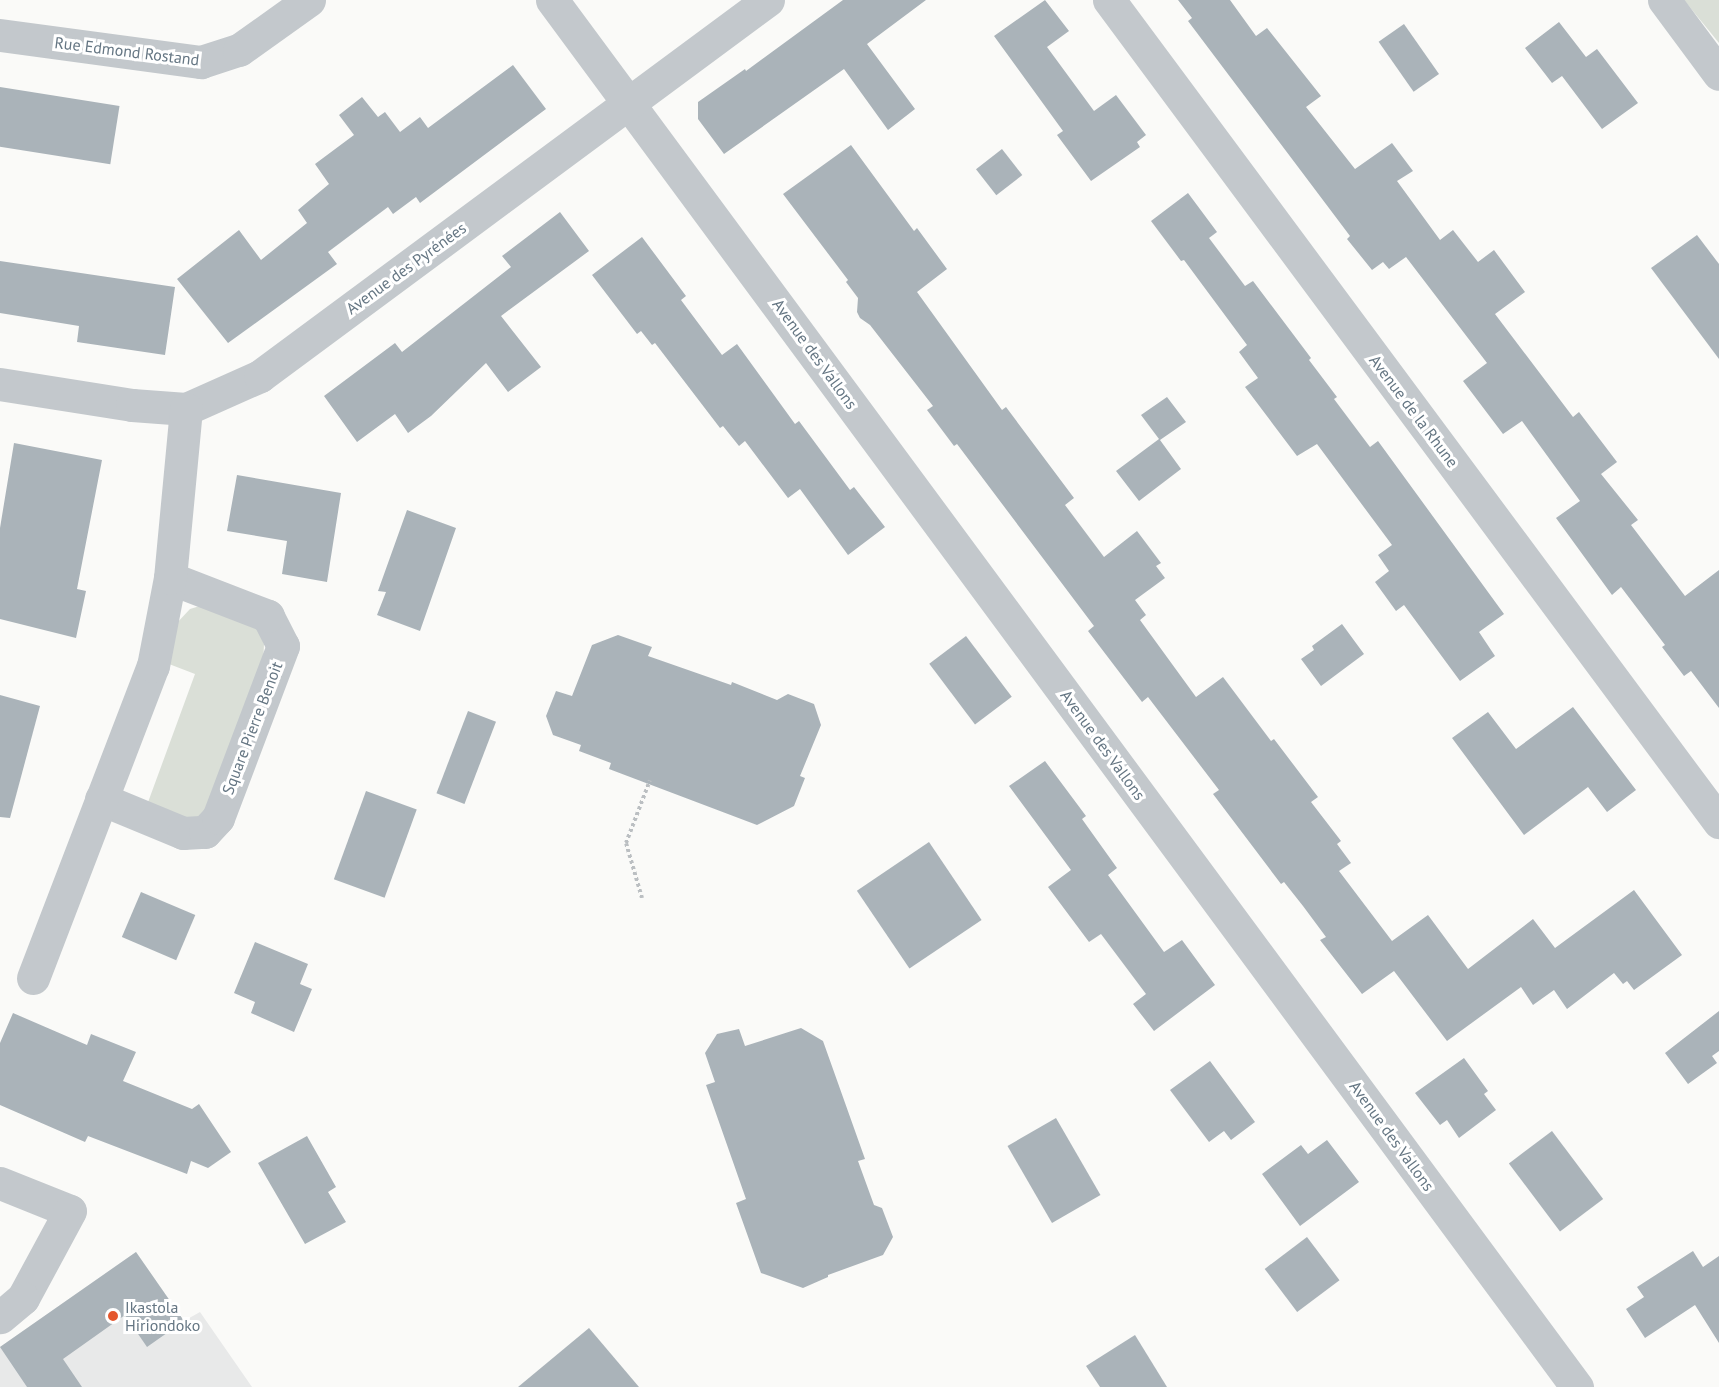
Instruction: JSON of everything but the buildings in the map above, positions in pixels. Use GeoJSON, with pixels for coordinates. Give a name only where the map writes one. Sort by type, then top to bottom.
{"type":"FeatureCollection","features":[{"type":"Feature","properties":{"kind":"street","name":"Rue Edmond Rostand"},"geometry":{"type":"LineString","coordinates":[[0,35],[201,62],[239,50],[309,0]]}},
{"type":"Feature","properties":{"kind":"street","name":"Avenue des Vallons"},"geometry":{"type":"LineString","coordinates":[[552,0],[1577,1387]]}},
{"type":"Feature","properties":{"kind":"street","name":"Avenue des Pyrénées"},"geometry":{"type":"LineString","coordinates":[[0,384],[132,405],[186,409],[260,376],[768,0]]}},
{"type":"Feature","properties":{"kind":"street","name":"Avenue de la Rhune"},"geometry":{"type":"LineString","coordinates":[[1110,0],[1719,822]]}},
{"type":"Feature","properties":{"kind":"street"},"geometry":{"type":"LineString","coordinates":[[1664,0],[1719,74]]}},
{"type":"Feature","properties":{"kind":"street"},"geometry":{"type":"LineString","coordinates":[[33,978],[153,666],[170,578],[186,409]]}},
{"type":"Feature","properties":{"kind":"street","name":"Square Pierre Benoit"},"geometry":{"type":"LineString","coordinates":[[101,799],[183,833],[205,832],[218,818],[282,646],[268,616],[170,578]]}},
{"type":"Feature","properties":{"kind":"street"},"geometry":{"type":"LineString","coordinates":[[0,1183],[70,1211],[23,1298],[0,1317]]}},
{"type":"Feature","properties":{"kind":"path"},"geometry":{"type":"LineString","coordinates":[[642,898],[626,843],[650,780]]}},
{"type":"Feature","properties":{"kind":"shaded area"},"geometry":{"type":"Polygon","coordinates":[[[1684,0],[1719,0],[1719,43],[1684,0]]]}},
{"type":"Feature","properties":{"kind":"shaded area"},"geometry":{"type":"Polygon","coordinates":[[[203,605],[257,625],[264,644],[263,665],[208,812],[189,822],[147,805],[195,674],[169,664],[175,625],[190,609],[203,605]]]}},
{"type":"Feature","properties":{"kind":"shaded area","name":"Ikastola Hiriondoko"},"geometry":{"type":"Polygon","coordinates":[[[136,1252],[184,1321],[200,1312],[252,1387],[0,1387],[0,1347],[136,1252]]]}},
{"type":"Feature","properties":{"kind":"place","name":"Ikastola Hiriondoko"},"geometry":{"type":"Point","coordinates":[113,1316]}}]}
